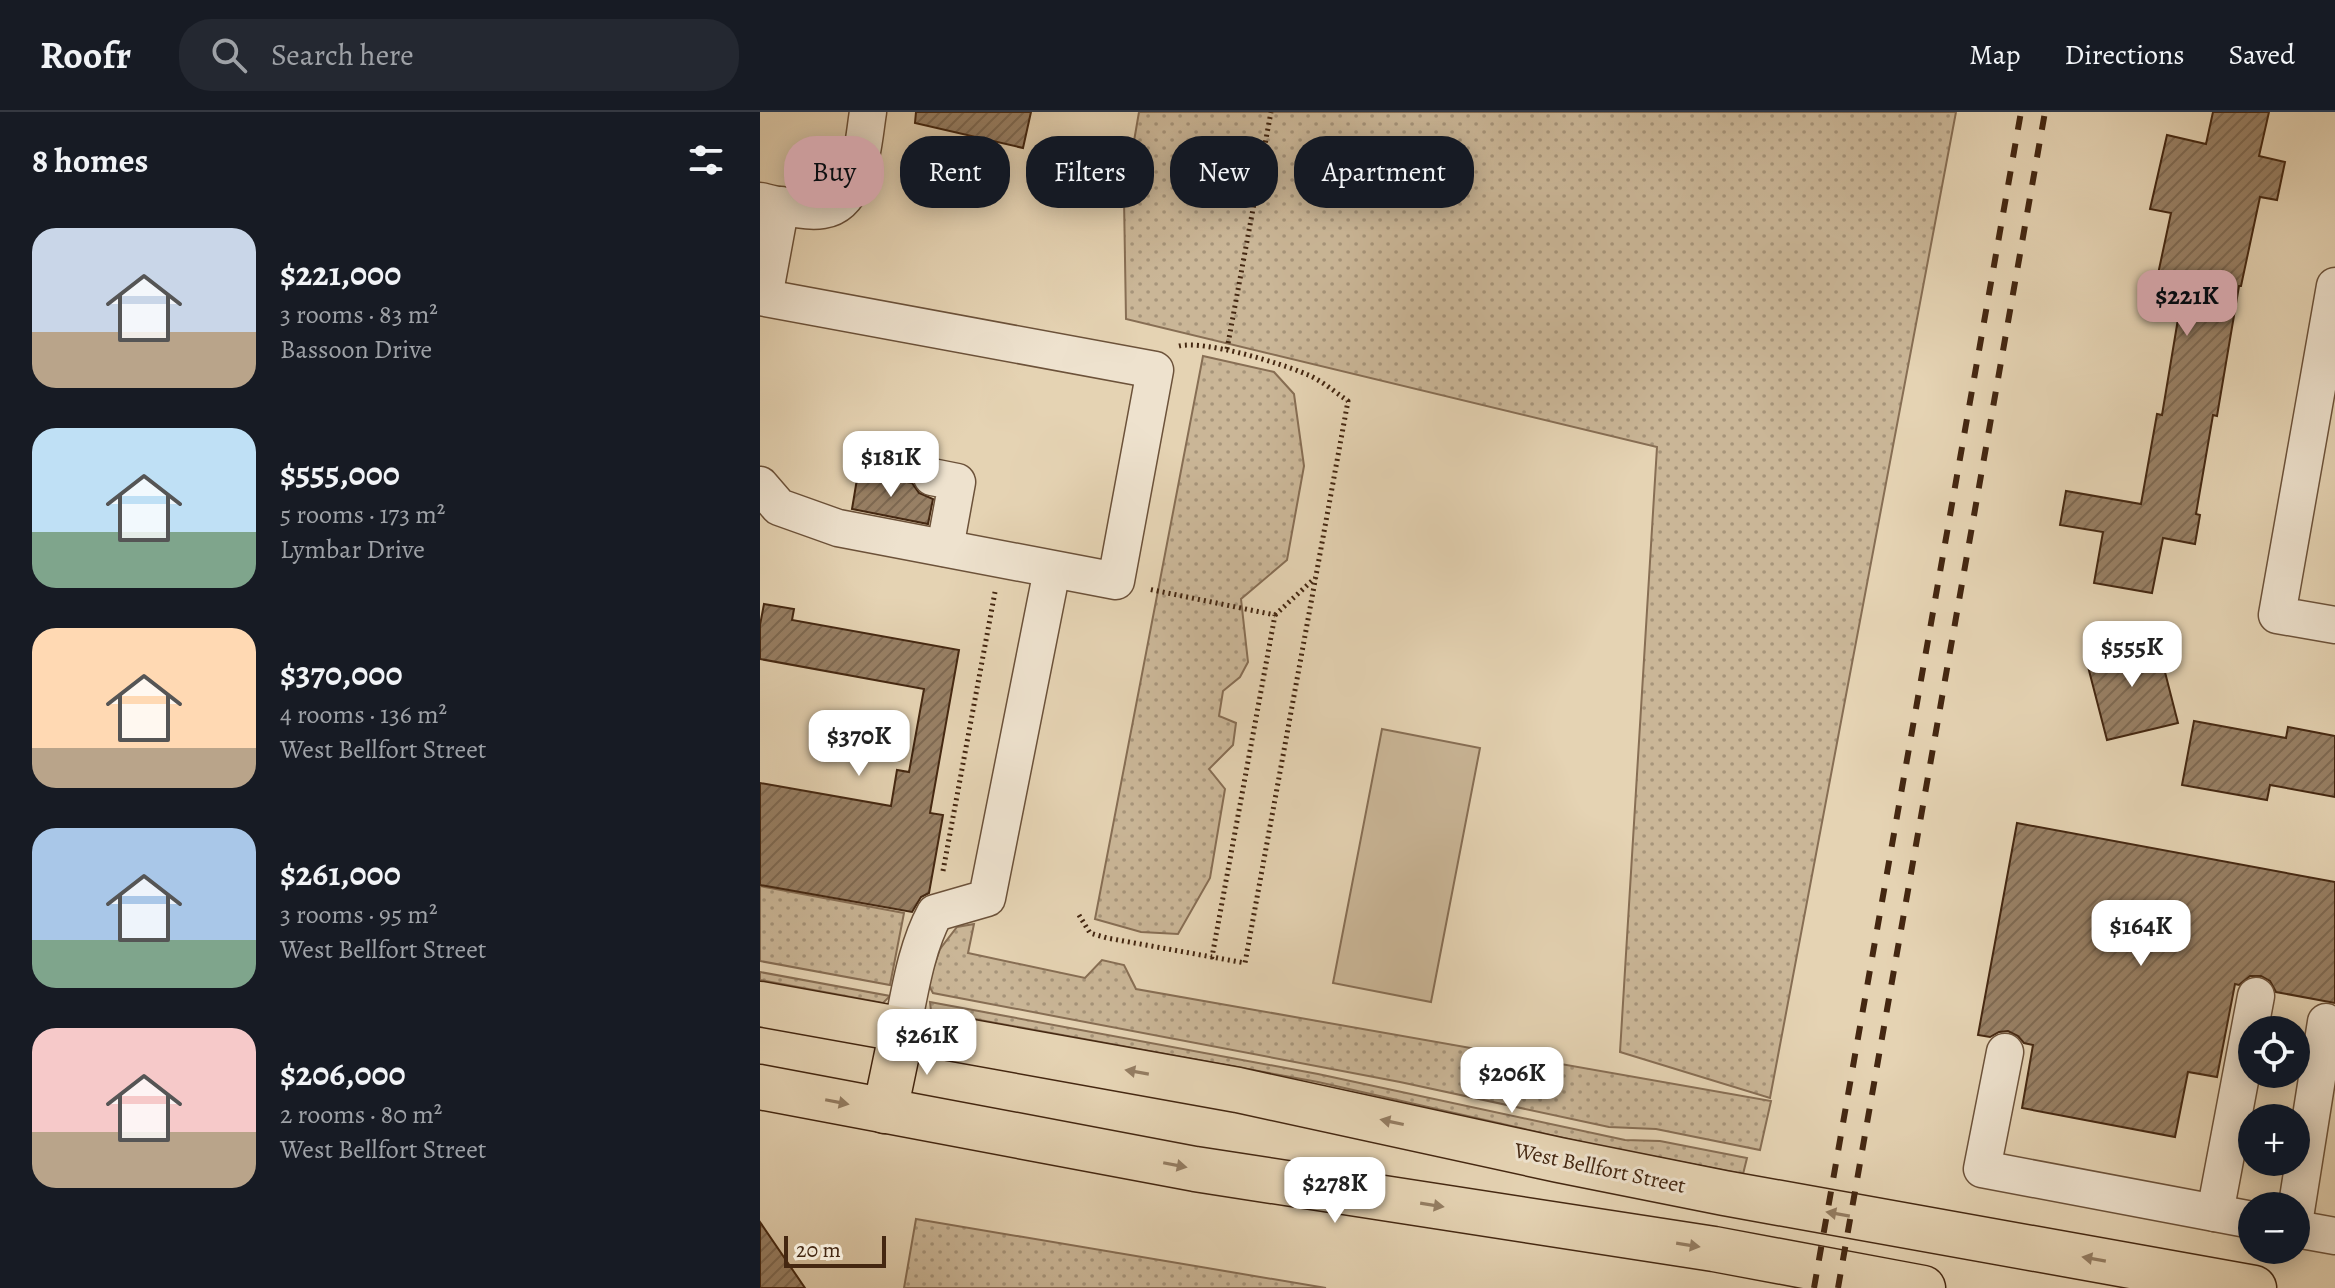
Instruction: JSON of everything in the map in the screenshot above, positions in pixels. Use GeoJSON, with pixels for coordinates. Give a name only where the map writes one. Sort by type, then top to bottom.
{"type":"FeatureCollection","features":[{"type":"Feature","properties":{"kind":"main road","name":"West Bellfort Street"},"geometry":{"type":"LineString","coordinates":[[760,1004],[1238,1090],[1724,1193],[2254,1288]]}},
{"type":"Feature","properties":{"kind":"main road"},"geometry":{"type":"LineString","coordinates":[[885,1111],[902,1030]]}},
{"type":"Feature","properties":{"kind":"main road"},"geometry":{"type":"LineString","coordinates":[[760,1087],[1195,1169],[1714,1249],[1923,1288]]}},
{"type":"Feature","properties":{"kind":"street"},"geometry":{"type":"LineString","coordinates":[[760,485],[779,507],[838,528],[1116,581],[1155,370],[762,297],[783,206],[826,210],[842,202],[850,193],[856,177],[868,112]]}},
{"type":"Feature","properties":{"kind":"street"},"geometry":{"type":"LineString","coordinates":[[2335,286],[2277,615],[2335,625]]}},
{"type":"Feature","properties":{"kind":"street"},"geometry":{"type":"LineString","coordinates":[[932,477],[957,482],[945,548]]}},
{"type":"Feature","properties":{"kind":"street"},"geometry":{"type":"LineString","coordinates":[[902,1030],[922,944],[935,913],[987,898],[1052,570]]}},
{"type":"Feature","properties":{"kind":"street"},"geometry":{"type":"LineString","coordinates":[[2215,1213],[2256,996]]}},
{"type":"Feature","properties":{"kind":"street"},"geometry":{"type":"LineString","coordinates":[[2299,1192],[2326,1022]]}},
{"type":"Feature","properties":{"kind":"street"},"geometry":{"type":"LineString","coordinates":[[2005,1052],[1982,1169],[2238,1217]]}},
{"type":"Feature","properties":{"kind":"street"},"geometry":{"type":"LineString","coordinates":[[2310,1232],[2335,1236]]}},
{"type":"Feature","properties":{"kind":"path"},"geometry":{"type":"LineString","coordinates":[[1227,349],[1271,112]]}},
{"type":"Feature","properties":{"kind":"path"},"geometry":{"type":"LineString","coordinates":[[1079,915],[1090,933],[1107,938],[1245,963],[1348,401],[1308,374],[1227,349],[1190,344],[1167,349],[1155,370]]}},
{"type":"Feature","properties":{"kind":"path"},"geometry":{"type":"LineString","coordinates":[[1212,957],[1275,615],[1315,578]]}},
{"type":"Feature","properties":{"kind":"path"},"geometry":{"type":"LineString","coordinates":[[943,871],[996,584]]}},
{"type":"Feature","properties":{"kind":"path"},"geometry":{"type":"LineString","coordinates":[[1141,587],[1275,615]]}},
{"type":"Feature","properties":{"kind":"shaded area"},"geometry":{"type":"Polygon","coordinates":[[[1139,112],[1956,112],[1770,1098],[1620,1052],[1657,447],[1126,319],[1124,208],[1154,208],[1154,136],[1135,136],[1139,112]]]}},
{"type":"Feature","properties":{"kind":"shaded area"},"geometry":{"type":"Polygon","coordinates":[[[1203,356],[1274,372],[1294,394],[1304,466],[1287,560],[1241,599],[1248,662],[1240,677],[1223,691],[1219,716],[1236,723],[1233,745],[1209,769],[1225,789],[1210,878],[1178,934],[1141,932],[1095,919],[1203,356]]]}},
{"type":"Feature","properties":{"kind":"shaded area"},"geometry":{"type":"Polygon","coordinates":[[[1382,729],[1480,748],[1431,1002],[1333,983],[1382,729]]]}},
{"type":"Feature","properties":{"kind":"shaded area"},"geometry":{"type":"Polygon","coordinates":[[[760,886],[904,913],[890,985],[760,961],[760,886]]]}},
{"type":"Feature","properties":{"kind":"shaded area"},"geometry":{"type":"Polygon","coordinates":[[[974,924],[968,953],[1085,978],[1102,960],[1124,965],[1136,989],[1771,1101],[1760,1150],[1656,1129],[1609,1127],[1400,1082],[933,993],[928,984],[940,949],[957,927],[974,924]]]}},
{"type":"Feature","properties":{"kind":"shaded area"},"geometry":{"type":"Polygon","coordinates":[[[760,972],[890,996],[883,1003],[760,980],[760,972]]]}},
{"type":"Feature","properties":{"kind":"shaded area"},"geometry":{"type":"Polygon","coordinates":[[[930,1002],[1318,1074],[1625,1140],[1660,1141],[1747,1158],[1743,1174],[1599,1146],[1318,1082],[931,1011],[930,1002]]]}},
{"type":"Feature","properties":{"kind":"shaded area"},"geometry":{"type":"Polygon","coordinates":[[[916,1219],[1326,1288],[904,1288],[916,1219]]]}},
{"type":"Feature","properties":{"kind":"building"},"geometry":{"type":"Polygon","coordinates":[[[916,112],[1031,112],[1023,148],[1010,145],[1010,136],[971,136],[915,123],[916,112]]]}},
{"type":"Feature","properties":{"kind":"building"},"geometry":{"type":"Polygon","coordinates":[[[2213,112],[2269,112],[2259,156],[2285,162],[2277,200],[2260,197],[2239,286],[2217,416],[2213,415],[2196,514],[2200,515],[2195,544],[2163,538],[2152,593],[2094,583],[2103,532],[2060,525],[2066,491],[2141,504],[2157,414],[2162,415],[2179,313],[2151,307],[2171,213],[2150,209],[2167,135],[2206,144],[2213,112]]]}},
{"type":"Feature","properties":{"kind":"building"},"geometry":{"type":"Polygon","coordinates":[[[858,473],[912,483],[919,493],[933,499],[928,524],[852,509],[858,473]]]}},
{"type":"Feature","properties":{"kind":"building"},"geometry":{"type":"Polygon","coordinates":[[[764,604],[794,609],[792,620],[959,650],[930,813],[943,815],[929,893],[921,897],[912,912],[760,885],[760,783],[891,806],[897,770],[909,772],[924,689],[760,659],[760,625],[764,604]]]}},
{"type":"Feature","properties":{"kind":"building"},"geometry":{"type":"Polygon","coordinates":[[[2156,637],[2178,723],[2107,740],[2085,655],[2156,637]]]}},
{"type":"Feature","properties":{"kind":"building"},"geometry":{"type":"Polygon","coordinates":[[[2194,721],[2286,738],[2288,727],[2335,736],[2335,797],[2270,785],[2267,800],[2182,785],[2194,721]]]}},
{"type":"Feature","properties":{"kind":"building"},"geometry":{"type":"Polygon","coordinates":[[[2017,823],[2335,882],[2335,1003],[2276,992],[2270,981],[2261,976],[2250,976],[2239,985],[2235,984],[2217,1077],[2188,1072],[2175,1137],[2022,1108],[2033,1045],[2024,1043],[2008,1031],[1990,1037],[1978,1035],[2017,823]]]}},
{"type":"Feature","properties":{"kind":"building"},"geometry":{"type":"Polygon","coordinates":[[[760,1222],[805,1288],[760,1288],[760,1222]]]}},
{"type":"Feature","properties":{"kind":"railway"},"geometry":{"type":"LineString","coordinates":[[1814,1288],[2021,112]]}},
{"type":"Feature","properties":{"kind":"railway"},"geometry":{"type":"LineString","coordinates":[[1838,1288],[2045,112]]}}]}
